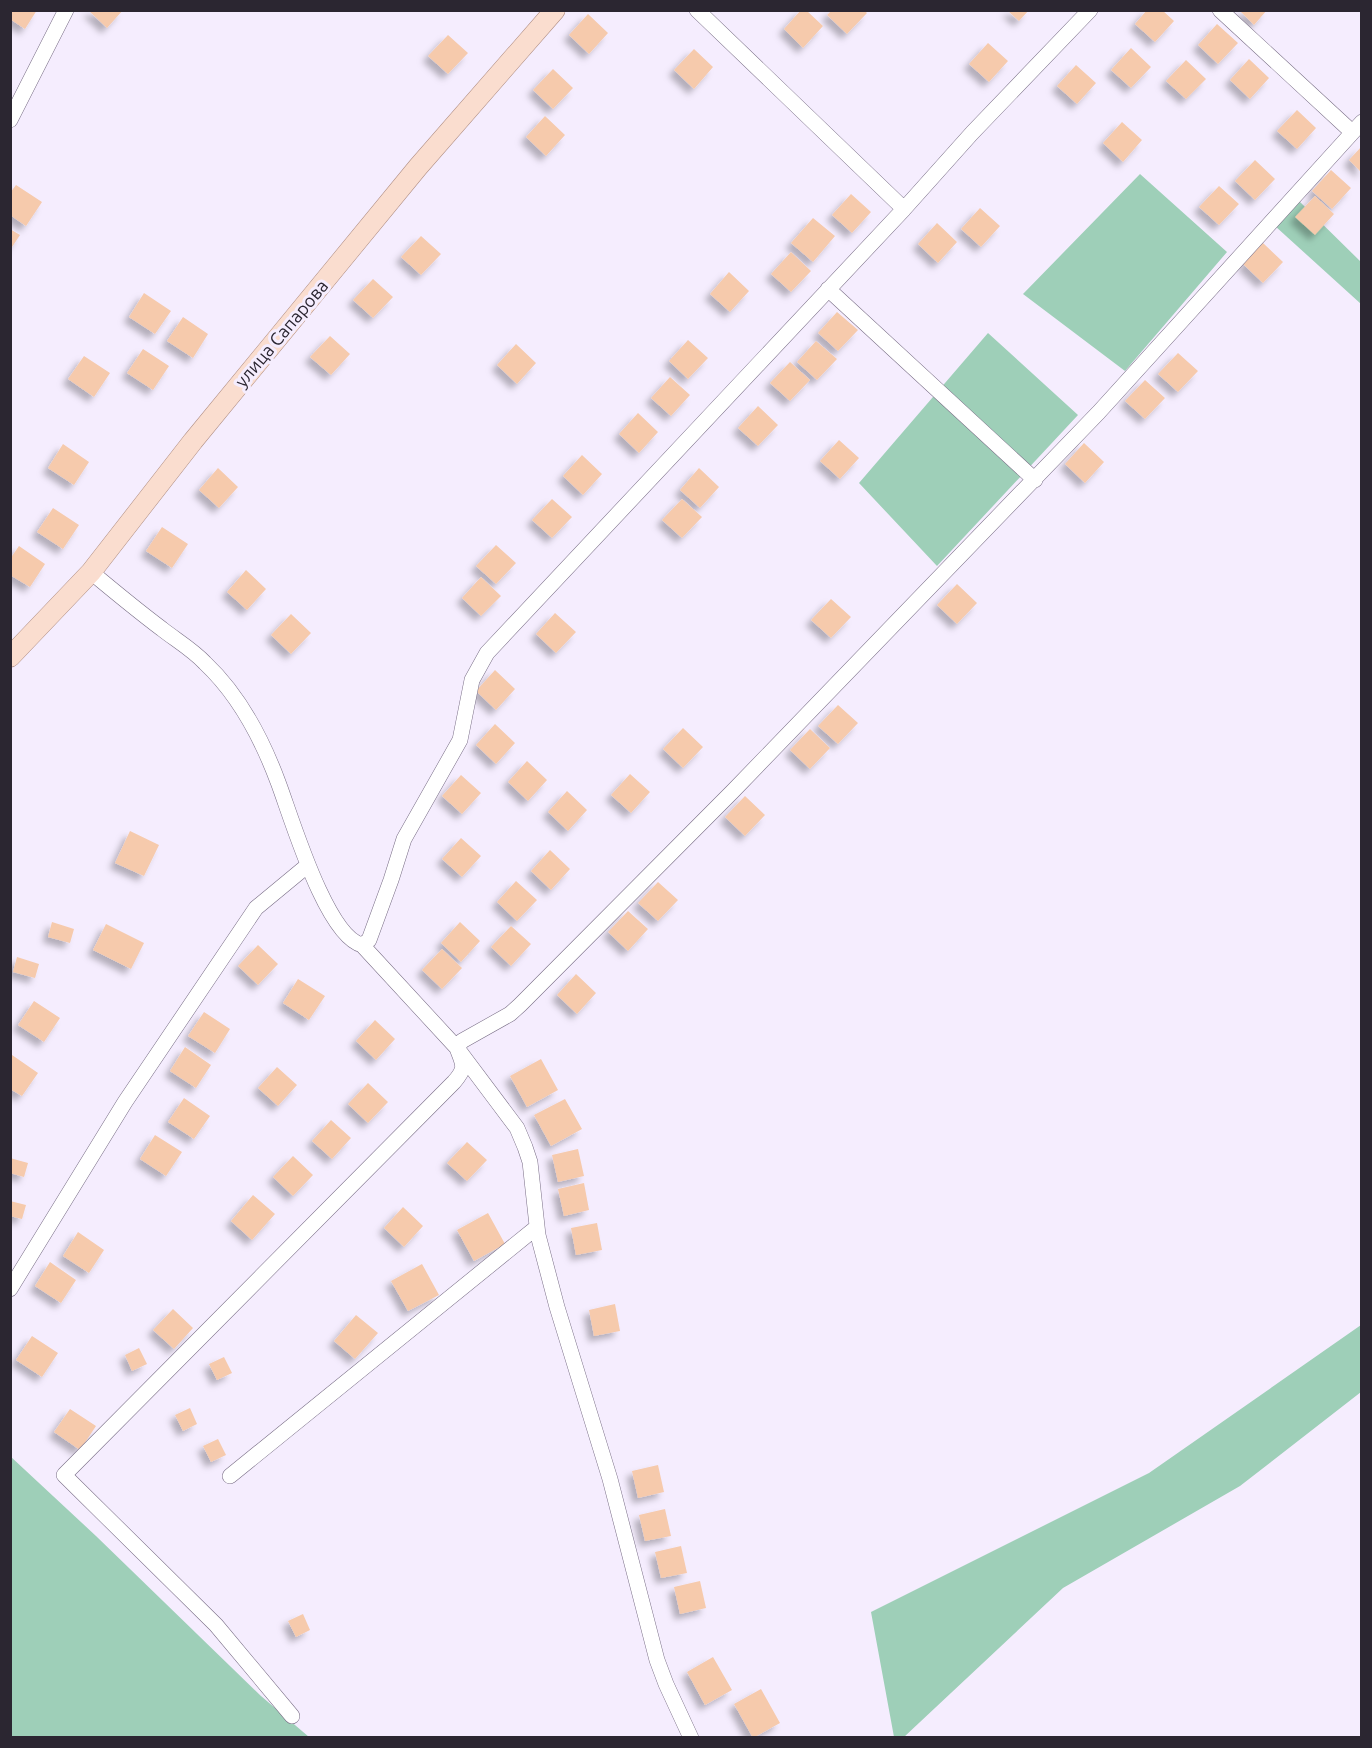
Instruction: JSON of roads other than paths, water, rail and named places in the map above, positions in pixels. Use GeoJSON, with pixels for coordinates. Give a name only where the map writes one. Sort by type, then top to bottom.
{"type":"FeatureCollection","features":[{"type":"Feature","properties":{"kind":"main road","name":"улица Сапарова"},"geometry":{"type":"LineString","coordinates":[[10,657],[91,573],[193,441],[403,185],[555,10]]}},
{"type":"Feature","properties":{"kind":"street"},"geometry":{"type":"LineString","coordinates":[[10,120],[66,10]]}},
{"type":"Feature","properties":{"kind":"street"},"geometry":{"type":"LineString","coordinates":[[697,10],[904,209]]}},
{"type":"Feature","properties":{"kind":"street"},"geometry":{"type":"LineString","coordinates":[[362,945],[369,940],[404,838],[460,740],[472,680],[487,653],[904,209],[972,133],[1090,10]]}},
{"type":"Feature","properties":{"kind":"street"},"geometry":{"type":"LineString","coordinates":[[457,1048],[462,1041],[510,1014],[520,1005],[734,791],[1100,412],[1357,127],[1220,10]]}},
{"type":"Feature","properties":{"kind":"street"},"geometry":{"type":"LineString","coordinates":[[828,289],[1035,480]]}},
{"type":"Feature","properties":{"kind":"street"},"geometry":{"type":"LineString","coordinates":[[91,573],[205,663],[244,709],[278,780],[308,865],[340,929],[355,943],[362,945],[457,1048],[517,1128],[530,1162],[537,1227],[557,1307],[610,1479],[657,1660],[691,1737]]}},
{"type":"Feature","properties":{"kind":"street"},"geometry":{"type":"LineString","coordinates":[[10,1289],[125,1102],[256,908],[308,865]]}},
{"type":"Feature","properties":{"kind":"street"},"geometry":{"type":"LineString","coordinates":[[292,1716],[216,1625],[64,1476],[454,1082],[463,1072],[464,1067],[457,1048]]}},
{"type":"Feature","properties":{"kind":"street"},"geometry":{"type":"LineString","coordinates":[[230,1476],[537,1227]]}}]}
